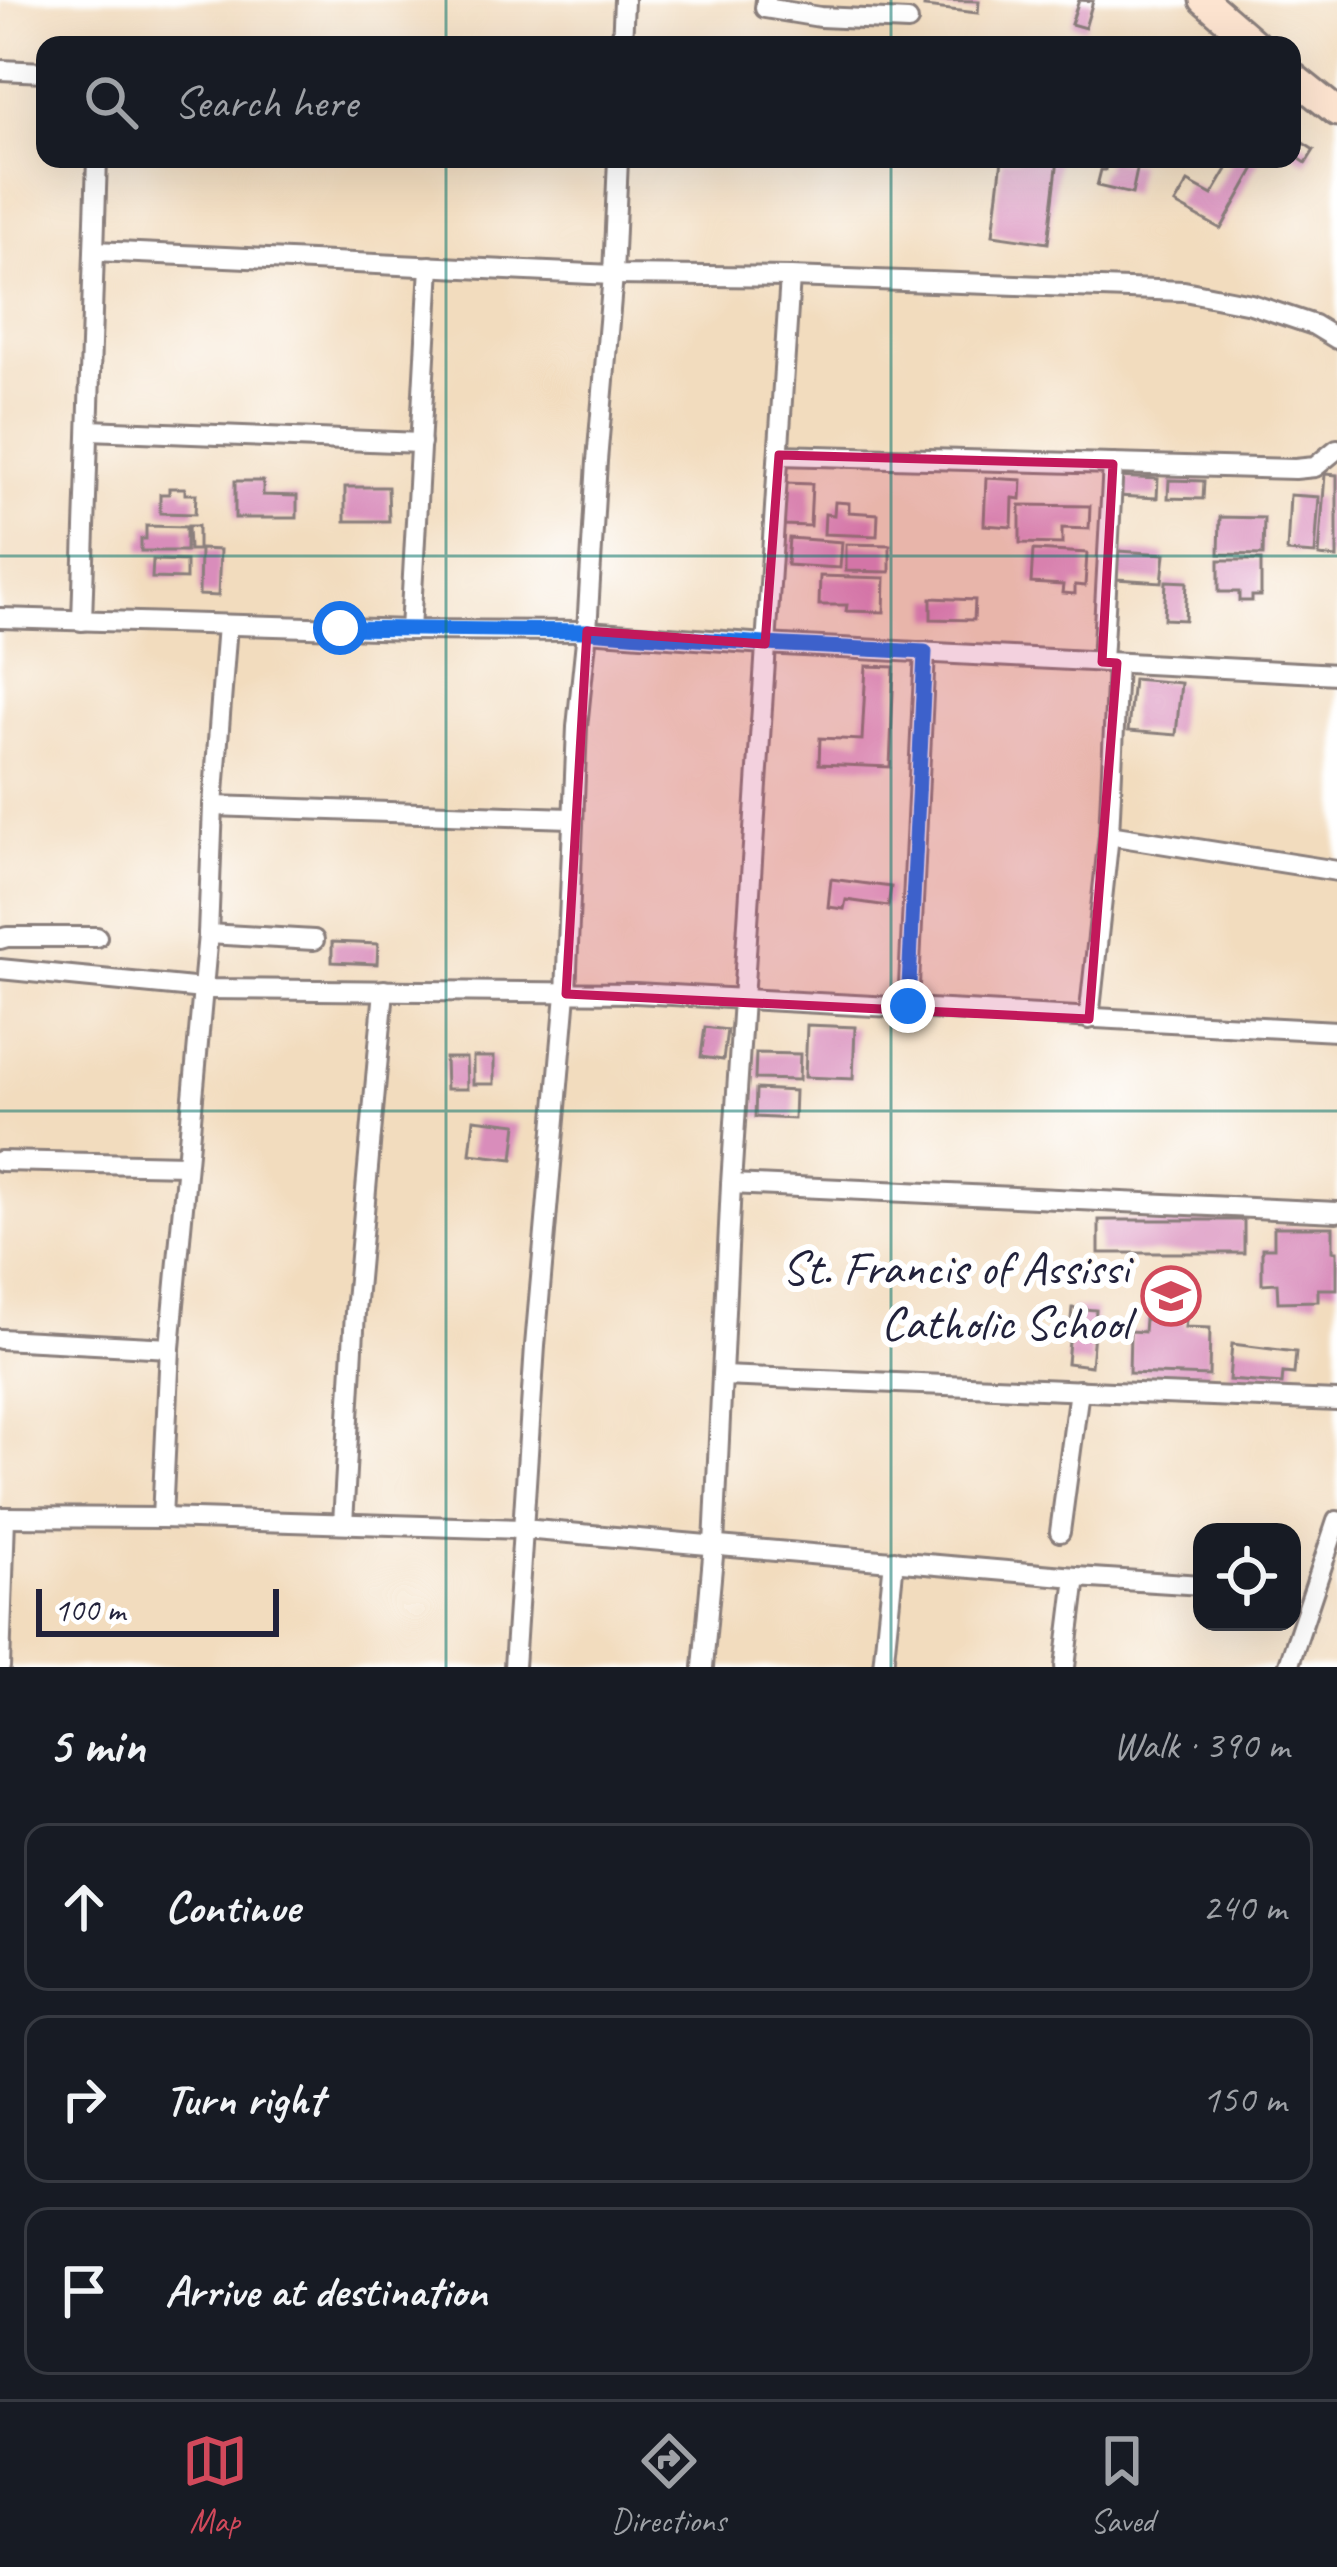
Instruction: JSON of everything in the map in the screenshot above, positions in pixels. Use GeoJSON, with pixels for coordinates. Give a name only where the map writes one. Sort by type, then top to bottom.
{"type":"FeatureCollection","features":[{"type":"Feature","properties":{"kind":"main road"},"geometry":{"type":"LineString","coordinates":[[1204,0],[1246,36]]}},
{"type":"Feature","properties":{"kind":"main road"},"geometry":{"type":"LineString","coordinates":[[1301,83],[1337,112]]}},
{"type":"Feature","properties":{"kind":"street"},"geometry":{"type":"LineString","coordinates":[[623,36],[625,0]]}},
{"type":"Feature","properties":{"kind":"street"},"geometry":{"type":"LineString","coordinates":[[766,0],[765,8],[908,21]]}},
{"type":"Feature","properties":{"kind":"street"},"geometry":{"type":"LineString","coordinates":[[0,70],[36,72]]}},
{"type":"Feature","properties":{"kind":"street"},"geometry":{"type":"LineString","coordinates":[[82,621],[98,168]]}},
{"type":"Feature","properties":{"kind":"street"},"geometry":{"type":"LineString","coordinates":[[514,1667],[535,1346],[566,994],[571,818],[614,275],[618,168]]}},
{"type":"Feature","properties":{"kind":"street"},"geometry":{"type":"LineString","coordinates":[[95,251],[614,275],[1184,291],[1251,304],[1314,325],[1337,339]]}},
{"type":"Feature","properties":{"kind":"street"},"geometry":{"type":"LineString","coordinates":[[410,631],[430,266]]}},
{"type":"Feature","properties":{"kind":"street"},"geometry":{"type":"LineString","coordinates":[[703,1667],[790,277]]}},
{"type":"Feature","properties":{"kind":"street"},"geometry":{"type":"LineString","coordinates":[[89,430],[421,442]]}},
{"type":"Feature","properties":{"kind":"street"},"geometry":{"type":"LineString","coordinates":[[779,455],[1295,469],[1315,467],[1337,449]]}},
{"type":"Feature","properties":{"kind":"street"},"geometry":{"type":"LineString","coordinates":[[1089,1019],[1108,835],[1114,464]]}},
{"type":"Feature","properties":{"kind":"street"},"geometry":{"type":"LineString","coordinates":[[0,618],[410,631],[587,631],[1337,674]]}},
{"type":"Feature","properties":{"kind":"street"},"geometry":{"type":"LineString","coordinates":[[162,1518],[170,1348],[208,934],[227,625]]}},
{"type":"Feature","properties":{"kind":"street"},"geometry":{"type":"LineString","coordinates":[[908,1006],[925,652]]}},
{"type":"Feature","properties":{"kind":"street"},"geometry":{"type":"LineString","coordinates":[[213,806],[571,818]]}},
{"type":"Feature","properties":{"kind":"street"},"geometry":{"type":"LineString","coordinates":[[1108,835],[1337,871]]}},
{"type":"Feature","properties":{"kind":"street"},"geometry":{"type":"LineString","coordinates":[[208,934],[314,940]]}},
{"type":"Feature","properties":{"kind":"street"},"geometry":{"type":"LineString","coordinates":[[0,939],[97,937]]}},
{"type":"Feature","properties":{"kind":"street"},"geometry":{"type":"LineString","coordinates":[[0,969],[203,989],[742,997],[1337,1031]]}},
{"type":"Feature","properties":{"kind":"street"},"geometry":{"type":"LineString","coordinates":[[343,1523],[355,1312],[384,990]]}},
{"type":"Feature","properties":{"kind":"street"},"geometry":{"type":"LineString","coordinates":[[0,1161],[186,1165]]}},
{"type":"Feature","properties":{"kind":"street"},"geometry":{"type":"LineString","coordinates":[[730,1184],[1337,1212]]}},
{"type":"Feature","properties":{"kind":"street"},"geometry":{"type":"LineString","coordinates":[[0,1339],[170,1348]]}},
{"type":"Feature","properties":{"kind":"street"},"geometry":{"type":"LineString","coordinates":[[722,1376],[1337,1400]]}},
{"type":"Feature","properties":{"kind":"street"},"geometry":{"type":"LineString","coordinates":[[1060,1532],[1079,1390]]}},
{"type":"Feature","properties":{"kind":"street"},"geometry":{"type":"LineString","coordinates":[[1,1667],[3,1517],[524,1529],[1193,1584]]}},
{"type":"Feature","properties":{"kind":"street"},"geometry":{"type":"LineString","coordinates":[[1288,1667],[1302,1592],[1337,1521]]}},
{"type":"Feature","properties":{"kind":"street"},"geometry":{"type":"LineString","coordinates":[[883,1667],[894,1560]]}},
{"type":"Feature","properties":{"kind":"street"},"geometry":{"type":"LineString","coordinates":[[1065,1667],[1076,1577]]}},
{"type":"Feature","properties":{"kind":"highlighted area"},"geometry":{"type":"Polygon","coordinates":[[[779,455],[1113,464],[1102,662],[1117,663],[1089,1019],[566,994],[587,631],[765,644],[779,455]]]}},
{"type":"Feature","properties":{"kind":"building"},"geometry":{"type":"Polygon","coordinates":[[[925,0],[979,1],[978,13],[924,7],[925,0]]]}},
{"type":"Feature","properties":{"kind":"building"},"geometry":{"type":"Polygon","coordinates":[[[1079,0],[1093,1],[1085,28],[1071,24],[1079,0]]]}},
{"type":"Feature","properties":{"kind":"building"},"geometry":{"type":"Polygon","coordinates":[[[1301,142],[1314,150],[1306,163],[1301,160],[1301,142]]]}},
{"type":"Feature","properties":{"kind":"building"},"geometry":{"type":"Polygon","coordinates":[[[1001,168],[1057,168],[1048,243],[993,235],[1001,168]]]}},
{"type":"Feature","properties":{"kind":"building"},"geometry":{"type":"Polygon","coordinates":[[[1137,168],[1132,194],[1097,186],[1105,170],[1137,168]]]}},
{"type":"Feature","properties":{"kind":"building"},"geometry":{"type":"Polygon","coordinates":[[[1228,168],[1255,168],[1221,229],[1175,204],[1188,182],[1212,195],[1228,168]]]}},
{"type":"Feature","properties":{"kind":"building"},"geometry":{"type":"Polygon","coordinates":[[[1325,474],[1337,475],[1337,558],[1319,556],[1325,474]]]}},
{"type":"Feature","properties":{"kind":"building"},"geometry":{"type":"Polygon","coordinates":[[[1117,477],[1158,479],[1157,498],[1116,496],[1117,477]]]}},
{"type":"Feature","properties":{"kind":"building"},"geometry":{"type":"Polygon","coordinates":[[[986,478],[1022,480],[1021,499],[1013,498],[1012,527],[984,525],[986,478]]]}},
{"type":"Feature","properties":{"kind":"building"},"geometry":{"type":"Polygon","coordinates":[[[1169,480],[1204,481],[1203,499],[1168,498],[1169,480]]]}},
{"type":"Feature","properties":{"kind":"building"},"geometry":{"type":"Polygon","coordinates":[[[235,481],[263,481],[263,495],[297,496],[297,518],[235,518],[235,481]]]}},
{"type":"Feature","properties":{"kind":"building"},"geometry":{"type":"Polygon","coordinates":[[[785,483],[812,484],[810,526],[783,525],[785,483]]]}},
{"type":"Feature","properties":{"kind":"building"},"geometry":{"type":"Polygon","coordinates":[[[345,487],[388,487],[389,521],[345,521],[345,487]]]}},
{"type":"Feature","properties":{"kind":"building"},"geometry":{"type":"Polygon","coordinates":[[[169,488],[196,494],[195,514],[160,513],[160,494],[169,494],[169,488]]]}},
{"type":"Feature","properties":{"kind":"building"},"geometry":{"type":"Polygon","coordinates":[[[1290,495],[1319,497],[1315,554],[1287,552],[1290,495]]]}},
{"type":"Feature","properties":{"kind":"building"},"geometry":{"type":"Polygon","coordinates":[[[835,502],[849,503],[849,512],[878,514],[877,536],[824,534],[825,514],[834,515],[835,502]]]}},
{"type":"Feature","properties":{"kind":"building"},"geometry":{"type":"Polygon","coordinates":[[[1020,505],[1090,506],[1089,529],[1062,528],[1062,544],[1020,543],[1020,505]]]}},
{"type":"Feature","properties":{"kind":"building"},"geometry":{"type":"Polygon","coordinates":[[[1220,517],[1264,518],[1263,555],[1219,554],[1220,517]]]}},
{"type":"Feature","properties":{"kind":"building"},"geometry":{"type":"Polygon","coordinates":[[[146,526],[186,527],[186,551],[141,551],[146,526]]]}},
{"type":"Feature","properties":{"kind":"building"},"geometry":{"type":"Polygon","coordinates":[[[188,526],[198,526],[198,550],[189,550],[188,526]]]}},
{"type":"Feature","properties":{"kind":"building"},"geometry":{"type":"Polygon","coordinates":[[[789,538],[842,542],[840,568],[787,565],[789,538]]]}},
{"type":"Feature","properties":{"kind":"building"},"geometry":{"type":"Polygon","coordinates":[[[846,544],[890,545],[890,572],[846,571],[846,544]]]}},
{"type":"Feature","properties":{"kind":"building"},"geometry":{"type":"Polygon","coordinates":[[[200,549],[220,550],[218,596],[199,595],[200,549]]]}},
{"type":"Feature","properties":{"kind":"building"},"geometry":{"type":"Polygon","coordinates":[[[1033,550],[1087,553],[1085,586],[1075,585],[1075,594],[1062,593],[1063,585],[1031,583],[1033,550]]]}},
{"type":"Feature","properties":{"kind":"building"},"geometry":{"type":"Polygon","coordinates":[[[1118,551],[1165,554],[1162,582],[1116,579],[1118,551]]]}},
{"type":"Feature","properties":{"kind":"building"},"geometry":{"type":"Polygon","coordinates":[[[153,560],[186,561],[186,579],[152,578],[153,560]]]}},
{"type":"Feature","properties":{"kind":"building"},"geometry":{"type":"Polygon","coordinates":[[[1219,560],[1261,560],[1261,596],[1239,601],[1239,592],[1219,592],[1219,560]]]}},
{"type":"Feature","properties":{"kind":"building"},"geometry":{"type":"Polygon","coordinates":[[[820,576],[885,578],[884,612],[819,605],[820,576]]]}},
{"type":"Feature","properties":{"kind":"building"},"geometry":{"type":"Polygon","coordinates":[[[1166,581],[1187,582],[1185,620],[1164,619],[1166,581]]]}},
{"type":"Feature","properties":{"kind":"building"},"geometry":{"type":"Polygon","coordinates":[[[931,598],[975,600],[974,620],[931,619],[931,598]]]}},
{"type":"Feature","properties":{"kind":"building"},"geometry":{"type":"Polygon","coordinates":[[[866,666],[894,667],[890,767],[819,764],[820,738],[862,740],[866,666]]]}},
{"type":"Feature","properties":{"kind":"building"},"geometry":{"type":"Polygon","coordinates":[[[1133,679],[1181,683],[1176,735],[1128,731],[1133,679]]]}},
{"type":"Feature","properties":{"kind":"building"},"geometry":{"type":"Polygon","coordinates":[[[831,879],[891,887],[888,906],[846,900],[844,909],[828,907],[831,879]]]}},
{"type":"Feature","properties":{"kind":"building"},"geometry":{"type":"Polygon","coordinates":[[[332,942],[378,944],[377,964],[332,962],[332,942]]]}},
{"type":"Feature","properties":{"kind":"building"},"geometry":{"type":"Polygon","coordinates":[[[807,1025],[855,1027],[853,1079],[805,1077],[807,1025]]]}},
{"type":"Feature","properties":{"kind":"building"},"geometry":{"type":"Polygon","coordinates":[[[705,1027],[727,1030],[723,1060],[701,1057],[705,1027]]]}},
{"type":"Feature","properties":{"kind":"building"},"geometry":{"type":"Polygon","coordinates":[[[756,1053],[800,1054],[799,1080],[755,1079],[756,1053]]]}},
{"type":"Feature","properties":{"kind":"building"},"geometry":{"type":"Polygon","coordinates":[[[473,1057],[494,1057],[494,1084],[473,1084],[473,1057]]]}},
{"type":"Feature","properties":{"kind":"building"},"geometry":{"type":"Polygon","coordinates":[[[445,1058],[466,1058],[467,1089],[446,1089],[445,1058]]]}},
{"type":"Feature","properties":{"kind":"building"},"geometry":{"type":"Polygon","coordinates":[[[756,1089],[795,1091],[794,1119],[755,1117],[756,1089]]]}},
{"type":"Feature","properties":{"kind":"building"},"geometry":{"type":"Polygon","coordinates":[[[474,1119],[517,1124],[513,1159],[470,1154],[474,1119]]]}},
{"type":"Feature","properties":{"kind":"building"},"geometry":{"type":"Polygon","coordinates":[[[1099,1220],[1244,1220],[1244,1253],[1099,1253],[1099,1220]]]}},
{"type":"Feature","properties":{"kind":"building"},"geometry":{"type":"Polygon","coordinates":[[[1274,1227],[1333,1227],[1337,1289],[1318,1289],[1318,1301],[1278,1302],[1277,1283],[1262,1284],[1262,1248],[1274,1248],[1274,1227]]]}},
{"type":"Feature","properties":{"kind":"building"},"geometry":{"type":"Polygon","coordinates":[[[1072,1308],[1096,1310],[1091,1366],[1067,1363],[1072,1308]]]}},
{"type":"Feature","properties":{"kind":"building"},"geometry":{"type":"Polygon","coordinates":[[[1145,1319],[1186,1321],[1185,1327],[1210,1328],[1209,1376],[1129,1373],[1130,1331],[1144,1332],[1145,1319]]]}},
{"type":"Feature","properties":{"kind":"building"},"geometry":{"type":"Polygon","coordinates":[[[1232,1344],[1296,1352],[1294,1374],[1283,1373],[1282,1384],[1229,1380],[1232,1344]]]}},
{"type":"Feature","properties":{"kind":"place","name":"St. Francis of Assissi Catholic School"},"geometry":{"type":"Point","coordinates":[1171,1296]}},
{"type":"Feature","properties":{"kind":"route"},"geometry":{"type":"LineString","coordinates":[[340,628],[587,631],[925,652],[908,1006]]}}]}
